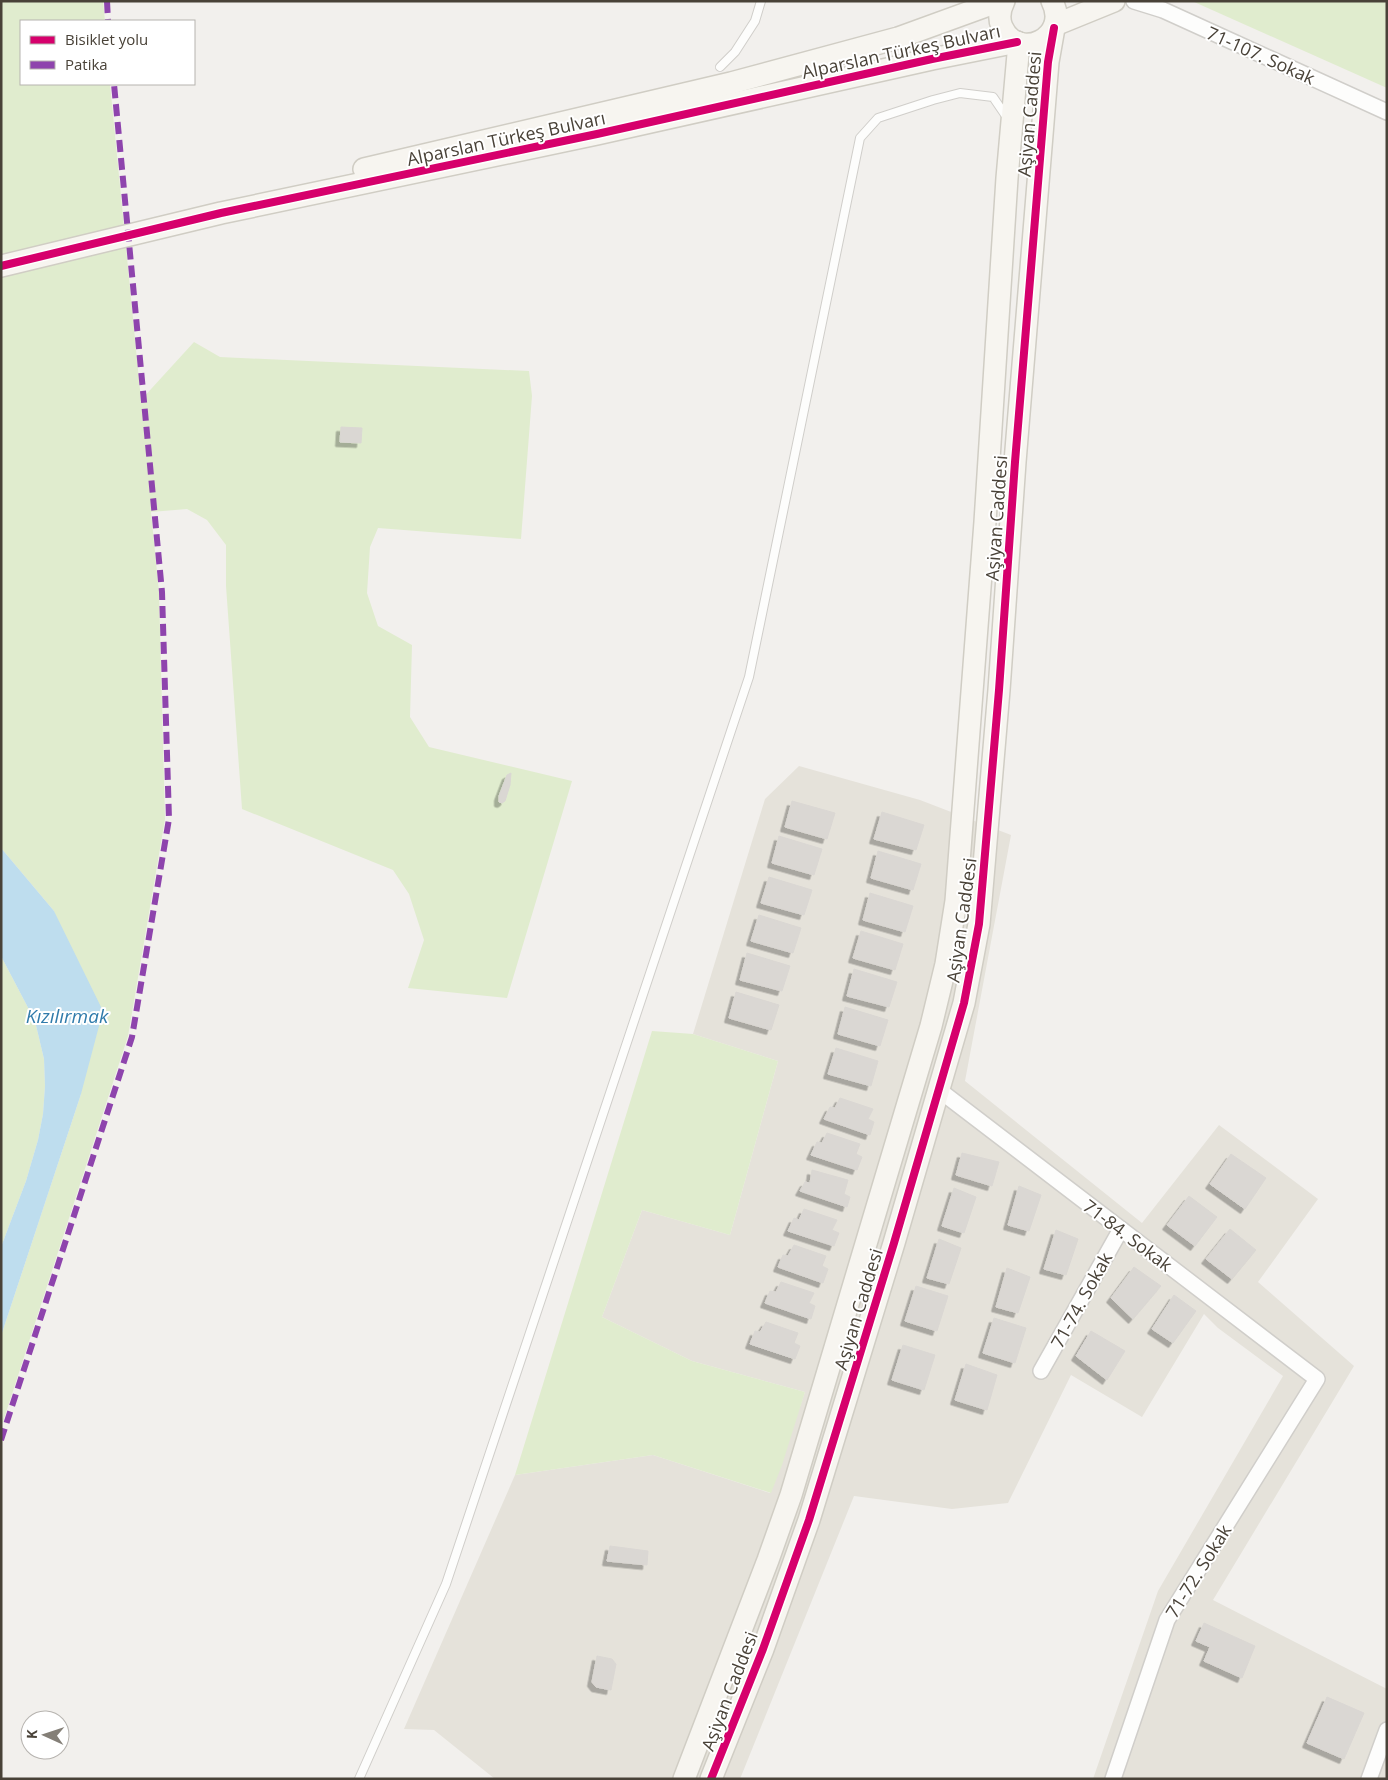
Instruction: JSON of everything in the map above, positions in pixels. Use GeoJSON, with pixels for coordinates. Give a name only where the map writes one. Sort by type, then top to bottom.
{"type":"FeatureCollection","features":[{"type":"Feature","properties":{"kind":"street","name":"Alparslan Türkeş Bulvarı"},"geometry":{"type":"LineString","coordinates":[[1,266],[220,209],[731,83],[898,38],[1000,1]]}},
{"type":"Feature","properties":{"kind":"street"},"geometry":{"type":"LineString","coordinates":[[1004,1],[1000,13],[1001,23],[1005,33],[1018,42]]}},
{"type":"Feature","properties":{"kind":"street","name":"Aşiyan Caddesi"},"geometry":{"type":"LineString","coordinates":[[711,1779],[809,1520],[891,1252],[964,1003],[979,924],[1048,62],[1056,14],[1052,1]]}},
{"type":"Feature","properties":{"kind":"street"},"geometry":{"type":"LineString","coordinates":[[1054,26],[1114,1]]}},
{"type":"Feature","properties":{"kind":"street","name":"71-107. Sokak"},"geometry":{"type":"LineString","coordinates":[[1134,1],[1163,10],[1387,112]]}},
{"type":"Feature","properties":{"kind":"street","name":"Alparslan Türkeş Bulvarı"},"geometry":{"type":"LineString","coordinates":[[1,257],[220,209],[597,134],[932,59],[1018,42],[1027,44],[1037,43],[1046,38],[1054,26]]}},
{"type":"Feature","properties":{"kind":"street","name":"Aşiyan Caddesi"},"geometry":{"type":"LineString","coordinates":[[684,1779],[792,1494],[930,1026],[946,964],[956,902],[985,522],[1018,42]]}},
{"type":"Feature","properties":{"kind":"street","name":"71-84. Sokak"},"geometry":{"type":"LineString","coordinates":[[939,1090],[1317,1379]]}},
{"type":"Feature","properties":{"kind":"street","name":"71-74. Sokak"},"geometry":{"type":"LineString","coordinates":[[1041,1371],[1121,1229]]}},
{"type":"Feature","properties":{"kind":"street","name":"71-72. Sokak"},"geometry":{"type":"LineString","coordinates":[[1113,1779],[1167,1620],[1317,1379]]}},
{"type":"Feature","properties":{"kind":"street"},"geometry":{"type":"LineString","coordinates":[[1370,1779],[1387,1730]]}},
{"type":"Feature","properties":{"kind":"lane"},"geometry":{"type":"LineString","coordinates":[[720,67],[735,52],[755,21],[761,1]]}},
{"type":"Feature","properties":{"kind":"lane"},"geometry":{"type":"LineString","coordinates":[[359,1779],[446,1584],[749,677],[860,138],[878,118],[933,100],[960,94],[993,97],[1011,123]]}},
{"type":"Feature","properties":{"kind":"shaded area"},"geometry":{"type":"Polygon","coordinates":[[[799,766],[920,800],[1011,835],[965,1081],[1142,1223],[1219,1125],[1318,1199],[1258,1282],[1354,1366],[1213,1600],[1387,1689],[1387,1779],[1093,1779],[1158,1591],[1283,1376],[1218,1328],[1204,1314],[1142,1417],[1071,1375],[1008,1503],[952,1509],[854,1496],[740,1779],[495,1779],[434,1730],[404,1729],[515,1475],[653,1455],[770,1493],[805,1392],[692,1361],[602,1317],[642,1210],[730,1235],[778,1061],[693,1034],[765,799],[799,766]]]}},
{"type":"Feature","properties":{"kind":"green space"},"geometry":{"type":"Polygon","coordinates":[[[1,1],[103,1],[105,20],[20,20],[20,85],[110,85],[141,400],[194,342],[220,357],[529,371],[532,396],[521,539],[378,528],[370,547],[367,593],[378,626],[412,645],[410,717],[429,747],[572,781],[507,998],[408,988],[424,940],[409,894],[393,870],[242,809],[226,586],[226,545],[207,520],[187,509],[151,512],[159,592],[165,819],[128,1036],[1,1428],[1,1336],[81,1094],[54,911],[1,848],[1,1]]]}},
{"type":"Feature","properties":{"kind":"green space"},"geometry":{"type":"Polygon","coordinates":[[[1192,1],[1387,1],[1387,88],[1192,1]]]}},
{"type":"Feature","properties":{"kind":"green space"},"geometry":{"type":"Polygon","coordinates":[[[1,956],[35,1021],[44,1059],[45,1086],[43,1114],[38,1140],[26,1181],[1,1247],[1,956]]]}},
{"type":"Feature","properties":{"kind":"green space"},"geometry":{"type":"Polygon","coordinates":[[[652,1031],[693,1034],[778,1061],[730,1235],[642,1210],[602,1317],[692,1361],[805,1392],[771,1493],[653,1455],[515,1475],[652,1031]]]}},
{"type":"Feature","properties":{"kind":"water","name":"Kızılırmak"},"geometry":{"type":"Polygon","coordinates":[[[1,848],[54,911],[103,1011],[81,1094],[1,1336],[1,1247],[26,1181],[38,1140],[43,1114],[45,1086],[44,1059],[35,1021],[1,956],[1,848]]]}},
{"type":"Feature","properties":{"kind":"building"},"geometry":{"type":"Polygon","coordinates":[[[341,427],[362,428],[361,443],[340,442],[341,427]]]}},
{"type":"Feature","properties":{"kind":"building"},"geometry":{"type":"Polygon","coordinates":[[[511,773],[510,785],[505,801],[499,802],[499,796],[507,775],[511,773]]]}},
{"type":"Feature","properties":{"kind":"building"},"geometry":{"type":"Polygon","coordinates":[[[792,801],[835,813],[827,839],[785,827],[792,801]]]}},
{"type":"Feature","properties":{"kind":"building"},"geometry":{"type":"Polygon","coordinates":[[[882,812],[924,825],[916,850],[874,839],[882,812]]]}},
{"type":"Feature","properties":{"kind":"building"},"geometry":{"type":"Polygon","coordinates":[[[779,836],[822,849],[814,875],[772,863],[779,836]]]}},
{"type":"Feature","properties":{"kind":"building"},"geometry":{"type":"Polygon","coordinates":[[[878,851],[921,864],[913,890],[871,878],[878,851]]]}},
{"type":"Feature","properties":{"kind":"building"},"geometry":{"type":"Polygon","coordinates":[[[769,877],[812,890],[804,915],[761,903],[769,877]]]}},
{"type":"Feature","properties":{"kind":"building"},"geometry":{"type":"Polygon","coordinates":[[[870,893],[913,906],[905,932],[863,920],[870,893]]]}},
{"type":"Feature","properties":{"kind":"building"},"geometry":{"type":"Polygon","coordinates":[[[759,915],[801,928],[793,953],[751,941],[759,915]]]}},
{"type":"Feature","properties":{"kind":"building"},"geometry":{"type":"Polygon","coordinates":[[[861,931],[903,944],[895,970],[853,958],[861,931]]]}},
{"type":"Feature","properties":{"kind":"building"},"geometry":{"type":"Polygon","coordinates":[[[747,953],[790,966],[782,991],[740,980],[747,953]]]}},
{"type":"Feature","properties":{"kind":"building"},"geometry":{"type":"Polygon","coordinates":[[[854,969],[897,982],[889,1007],[847,996],[854,969]]]}},
{"type":"Feature","properties":{"kind":"building"},"geometry":{"type":"Polygon","coordinates":[[[736,992],[779,1005],[771,1030],[729,1018],[736,992]]]}},
{"type":"Feature","properties":{"kind":"building"},"geometry":{"type":"Polygon","coordinates":[[[845,1007],[888,1020],[880,1046],[838,1034],[845,1007]]]}},
{"type":"Feature","properties":{"kind":"building"},"geometry":{"type":"Polygon","coordinates":[[[836,1048],[878,1061],[871,1086],[828,1074],[836,1048]]]}},
{"type":"Feature","properties":{"kind":"building"},"geometry":{"type":"Polygon","coordinates":[[[840,1098],[873,1109],[868,1119],[874,1122],[870,1135],[824,1119],[830,1107],[835,1108],[840,1098]]]}},
{"type":"Feature","properties":{"kind":"building"},"geometry":{"type":"Polygon","coordinates":[[[827,1133],[860,1144],[856,1154],[862,1157],[857,1170],[811,1155],[817,1142],[822,1143],[827,1133]]]}},
{"type":"Feature","properties":{"kind":"building"},"geometry":{"type":"Polygon","coordinates":[[[962,1153],[999,1162],[992,1186],[956,1175],[962,1153]]]}},
{"type":"Feature","properties":{"kind":"building"},"geometry":{"type":"Polygon","coordinates":[[[1231,1154],[1266,1178],[1245,1209],[1210,1184],[1231,1154]]]}},
{"type":"Feature","properties":{"kind":"building"},"geometry":{"type":"Polygon","coordinates":[[[812,1170],[848,1180],[844,1194],[850,1197],[847,1207],[800,1191],[805,1182],[810,1183],[812,1170]]]}},
{"type":"Feature","properties":{"kind":"building"},"geometry":{"type":"Polygon","coordinates":[[[1019,1186],[1041,1195],[1029,1231],[1008,1225],[1019,1186]]]}},
{"type":"Feature","properties":{"kind":"building"},"geometry":{"type":"Polygon","coordinates":[[[954,1188],[976,1197],[964,1233],[942,1226],[954,1188]]]}},
{"type":"Feature","properties":{"kind":"building"},"geometry":{"type":"Polygon","coordinates":[[[1189,1196],[1217,1217],[1195,1246],[1167,1225],[1189,1196]]]}},
{"type":"Feature","properties":{"kind":"building"},"geometry":{"type":"Polygon","coordinates":[[[804,1209],[837,1220],[832,1230],[839,1233],[834,1246],[788,1231],[794,1218],[799,1220],[804,1209]]]}},
{"type":"Feature","properties":{"kind":"building"},"geometry":{"type":"Polygon","coordinates":[[[1230,1229],[1256,1250],[1232,1279],[1206,1259],[1230,1229]]]}},
{"type":"Feature","properties":{"kind":"building"},"geometry":{"type":"Polygon","coordinates":[[[1056,1230],[1078,1239],[1066,1275],[1044,1269],[1056,1230]]]}},
{"type":"Feature","properties":{"kind":"building"},"geometry":{"type":"Polygon","coordinates":[[[939,1239],[961,1248],[949,1284],[927,1278],[939,1239]]]}},
{"type":"Feature","properties":{"kind":"building"},"geometry":{"type":"Polygon","coordinates":[[[794,1245],[826,1256],[822,1266],[828,1269],[823,1283],[778,1267],[783,1255],[788,1256],[794,1245]]]}},
{"type":"Feature","properties":{"kind":"building"},"geometry":{"type":"Polygon","coordinates":[[[1134,1267],[1161,1286],[1133,1319],[1111,1298],[1134,1267]]]}},
{"type":"Feature","properties":{"kind":"building"},"geometry":{"type":"Polygon","coordinates":[[[1007,1268],[1030,1277],[1018,1313],[996,1307],[1007,1268]]]}},
{"type":"Feature","properties":{"kind":"building"},"geometry":{"type":"Polygon","coordinates":[[[781,1282],[814,1293],[809,1303],[815,1306],[811,1319],[765,1303],[770,1291],[776,1292],[781,1282]]]}},
{"type":"Feature","properties":{"kind":"building"},"geometry":{"type":"Polygon","coordinates":[[[916,1286],[948,1296],[937,1331],[905,1321],[916,1286]]]}},
{"type":"Feature","properties":{"kind":"building"},"geometry":{"type":"Polygon","coordinates":[[[1174,1295],[1196,1311],[1173,1343],[1152,1329],[1174,1295]]]}},
{"type":"Feature","properties":{"kind":"building"},"geometry":{"type":"Polygon","coordinates":[[[994,1318],[1026,1328],[1015,1363],[983,1353],[994,1318]]]}},
{"type":"Feature","properties":{"kind":"building"},"geometry":{"type":"Polygon","coordinates":[[[766,1322],[798,1333],[794,1343],[800,1346],[795,1359],[750,1344],[755,1331],[760,1332],[766,1322]]]}},
{"type":"Feature","properties":{"kind":"building"},"geometry":{"type":"Polygon","coordinates":[[[1091,1331],[1125,1351],[1107,1380],[1076,1356],[1091,1331]]]}},
{"type":"Feature","properties":{"kind":"building"},"geometry":{"type":"Polygon","coordinates":[[[903,1345],[935,1355],[924,1390],[892,1380],[903,1345]]]}},
{"type":"Feature","properties":{"kind":"building"},"geometry":{"type":"Polygon","coordinates":[[[966,1364],[997,1375],[987,1410],[955,1400],[966,1364]]]}},
{"type":"Feature","properties":{"kind":"building"},"geometry":{"type":"Polygon","coordinates":[[[610,1546],[648,1551],[647,1565],[607,1561],[610,1546]]]}},
{"type":"Feature","properties":{"kind":"building"},"geometry":{"type":"Polygon","coordinates":[[[1204,1623],[1255,1646],[1242,1678],[1204,1661],[1210,1647],[1196,1641],[1204,1623]]]}},
{"type":"Feature","properties":{"kind":"building"},"geometry":{"type":"Polygon","coordinates":[[[597,1656],[612,1659],[616,1664],[611,1690],[596,1687],[592,1682],[597,1656]]]}},
{"type":"Feature","properties":{"kind":"building"},"geometry":{"type":"Polygon","coordinates":[[[1327,1697],[1364,1713],[1344,1759],[1307,1743],[1327,1697]]]}},
{"type":"Feature","properties":{"kind":"marked path"},"geometry":{"type":"LineString","coordinates":[[107,1],[108,20]]}},
{"type":"Feature","properties":{"kind":"marked path"},"geometry":{"type":"LineString","coordinates":[[1,1440],[132,1037],[169,819],[162,592],[114,85]]}},
{"type":"Feature","properties":{"kind":"cycle path"},"geometry":{"type":"LineString","coordinates":[[711,1779],[763,1649],[809,1520],[894,1243],[964,1003],[979,924],[1048,62],[1054,28]]}},
{"type":"Feature","properties":{"kind":"cycle path"},"geometry":{"type":"LineString","coordinates":[[1,266],[221,213],[597,134],[932,59],[1017,42]]}}]}
